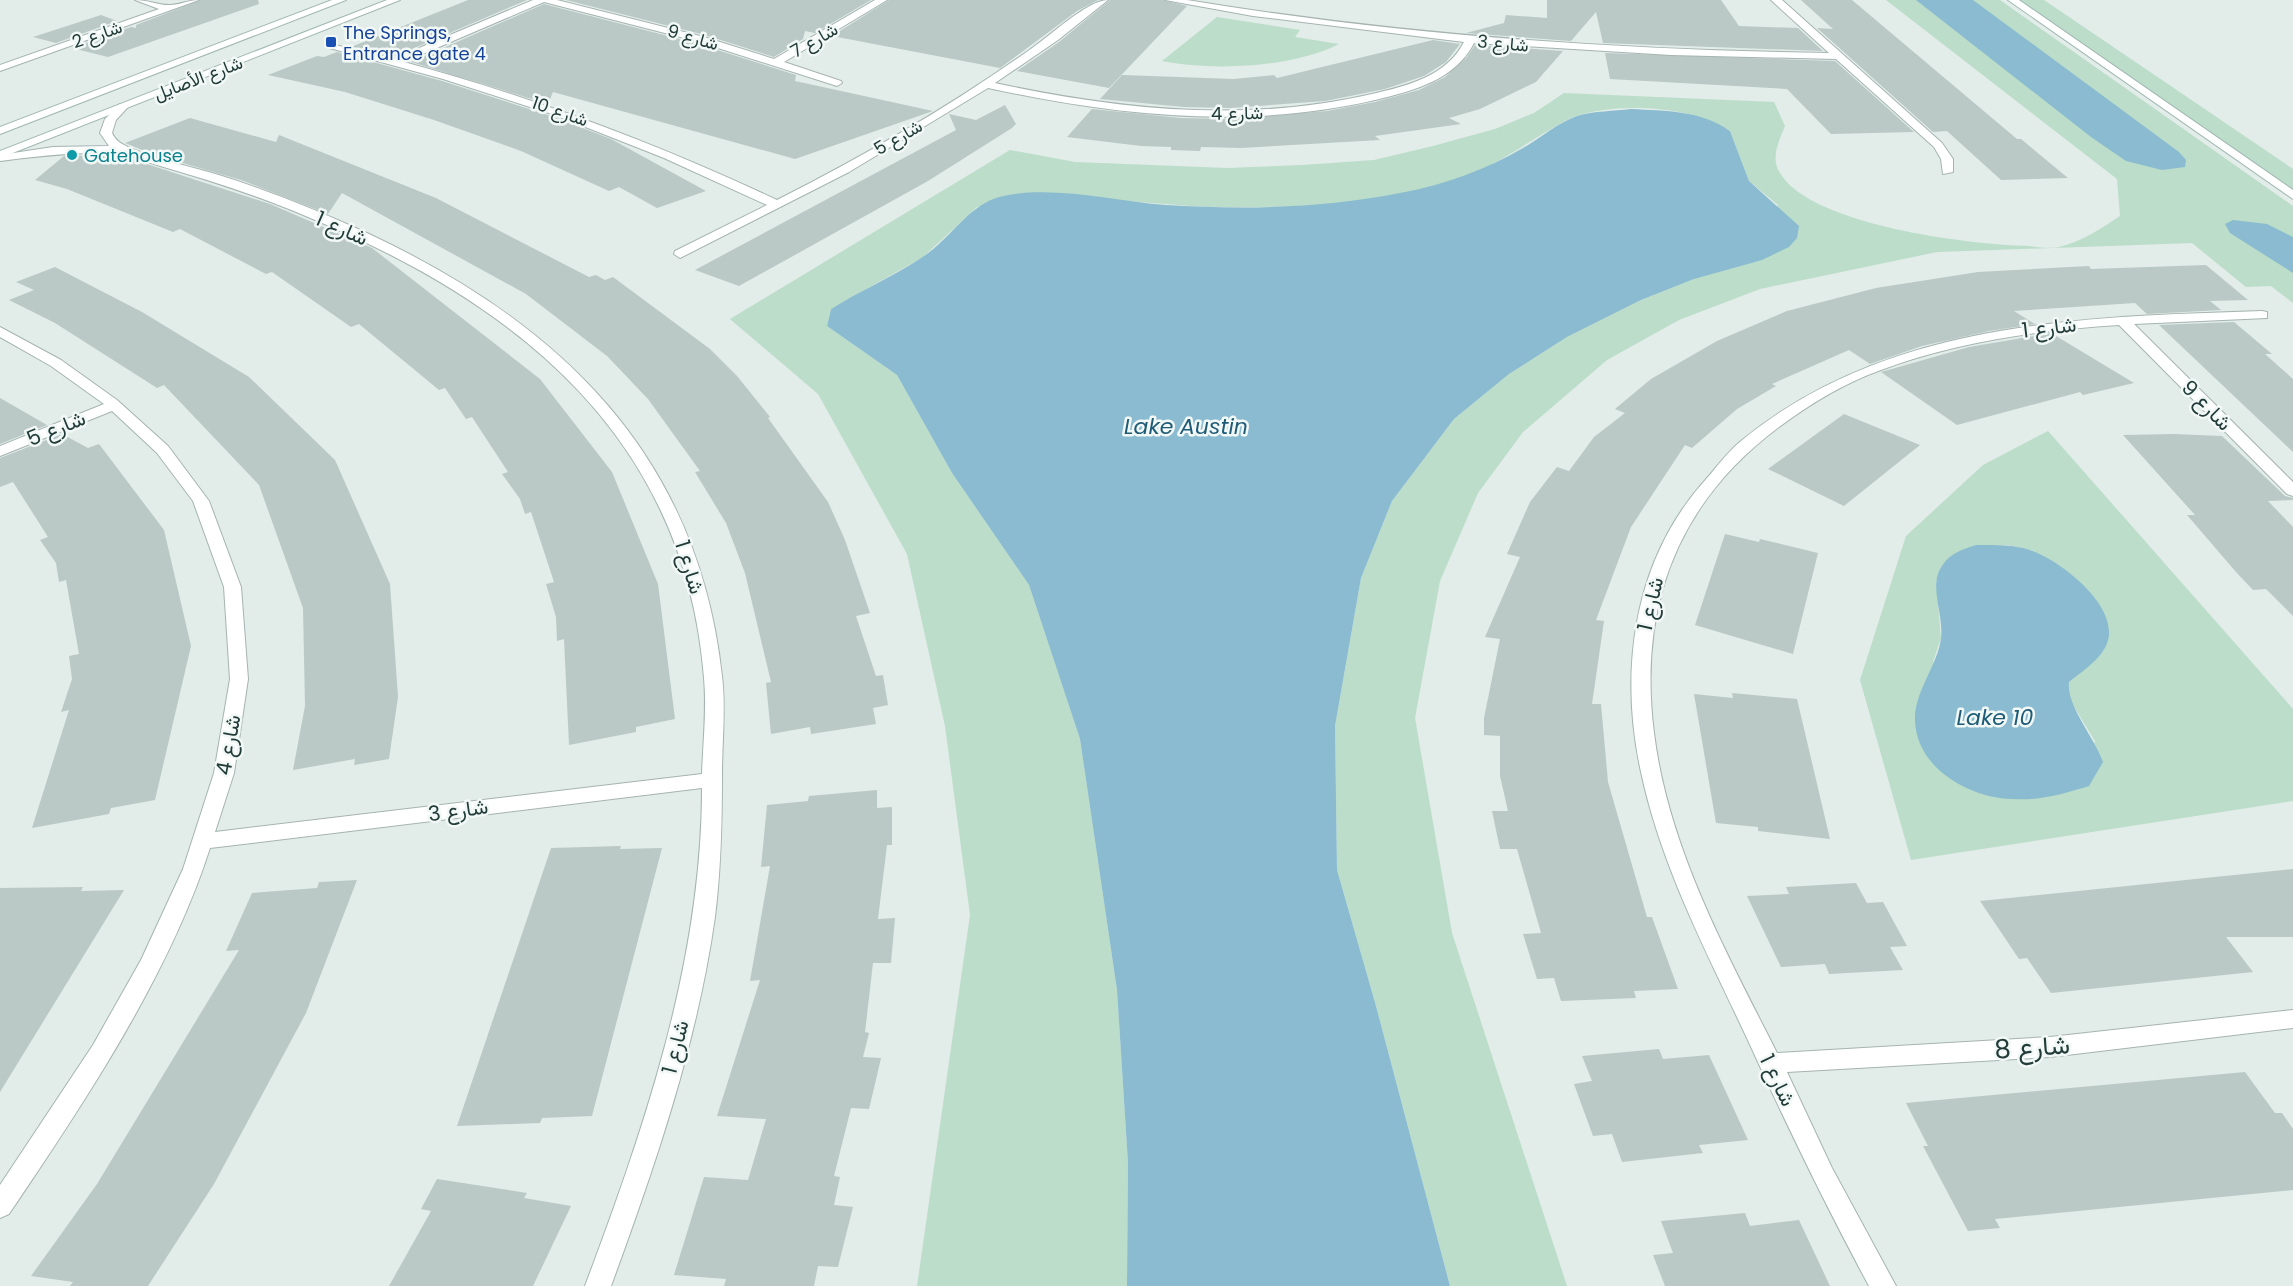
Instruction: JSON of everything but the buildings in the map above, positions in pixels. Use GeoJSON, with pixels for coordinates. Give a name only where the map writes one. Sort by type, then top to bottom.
{"type":"FeatureCollection","features":[{"type":"Feature","properties":{"kind":"street"},"geometry":{"type":"LineString","coordinates":[[140,0],[170,9]]}},
{"type":"Feature","properties":{"kind":"street","name":"شارع 2"},"geometry":{"type":"LineString","coordinates":[[0,68],[194,0]]}},
{"type":"Feature","properties":{"kind":"street","name":"شارع الأصايل"},"geometry":{"type":"LineString","coordinates":[[0,131],[341,0]]}},
{"type":"Feature","properties":{"kind":"street","name":"شارع الأصايل"},"geometry":{"type":"LineString","coordinates":[[0,156],[395,0]]}},
{"type":"Feature","properties":{"kind":"street"},"geometry":{"type":"LineString","coordinates":[[396,62],[541,0]]}},
{"type":"Feature","properties":{"kind":"street","name":"شارع 9"},"geometry":{"type":"LineString","coordinates":[[546,0],[648,24],[777,62],[837,83]]}},
{"type":"Feature","properties":{"kind":"street","name":"شارع 7"},"geometry":{"type":"LineString","coordinates":[[777,62],[882,0]]}},
{"type":"Feature","properties":{"kind":"street","name":"شارع 5"},"geometry":{"type":"LineString","coordinates":[[680,254],[777,205],[907,132],[985,84],[1103,0]]}},
{"type":"Feature","properties":{"kind":"street","name":"شارع 3"},"geometry":{"type":"LineString","coordinates":[[1170,0],[1345,27],[1470,40],[1671,53],[1839,56]]}},
{"type":"Feature","properties":{"kind":"street"},"geometry":{"type":"LineString","coordinates":[[1776,0],[1938,145],[1947,159],[1947,172]]}},
{"type":"Feature","properties":{"kind":"street"},"geometry":{"type":"LineString","coordinates":[[2013,0],[2293,195]]}},
{"type":"Feature","properties":{"kind":"street","name":"شارع 4"},"geometry":{"type":"LineString","coordinates":[[985,84],[1049,98],[1135,110],[1213,114],[1291,111],[1368,99],[1418,84],[1459,59],[1470,40]]}},
{"type":"Feature","properties":{"kind":"street","name":"شارع 10"},"geometry":{"type":"LineString","coordinates":[[331,47],[396,62],[500,91],[607,128],[717,175],[777,205]]}},
{"type":"Feature","properties":{"kind":"street"},"geometry":{"type":"LineString","coordinates":[[122,149],[108,139],[106,133],[111,119],[124,106]]}},
{"type":"Feature","properties":{"kind":"street","name":"شارع 1"},"geometry":{"type":"LineString","coordinates":[[0,156],[53,150],[122,149],[213,176],[278,201],[351,232],[413,262],[487,304],[527,333],[564,366],[599,402],[641,455],[669,507],[699,591],[714,677],[710,862],[696,958],[668,1077],[634,1190],[597,1286]]}},
{"type":"Feature","properties":{"kind":"street","name":"شارع 1"},"geometry":{"type":"LineString","coordinates":[[1883,1286],[1824,1178],[1770,1063],[1725,976],[1667,830],[1650,770],[1641,714],[1640,663],[1645,616],[1656,574],[1677,526],[1706,484],[1750,437],[1799,403],[1827,388],[1914,354],[1977,338],[2046,327],[2121,320],[2262,315]]}},
{"type":"Feature","properties":{"kind":"street","name":"شارع 9"},"geometry":{"type":"LineString","coordinates":[[2121,320],[2293,491]]}},
{"type":"Feature","properties":{"kind":"street","name":"شارع 4"},"geometry":{"type":"LineString","coordinates":[[0,331],[68,372],[113,406],[179,469],[200,498],[229,568],[239,643],[232,734],[220,786],[204,842],[177,908],[143,979],[99,1057],[0,1206]]}},
{"type":"Feature","properties":{"kind":"street","name":"شارع 5"},"geometry":{"type":"LineString","coordinates":[[0,451],[113,406]]}},
{"type":"Feature","properties":{"kind":"street","name":"شارع 3"},"geometry":{"type":"LineString","coordinates":[[204,842],[712,780]]}},
{"type":"Feature","properties":{"kind":"street","name":"شارع 8"},"geometry":{"type":"LineString","coordinates":[[1770,1063],[2050,1047],[2293,1019]]}},
{"type":"Feature","properties":{"kind":"green space"},"geometry":{"type":"Polygon","coordinates":[[[1886,0],[2000,0],[2293,206],[2293,303],[2271,286],[2246,287],[2192,243],[2053,248],[2083,238],[2120,216],[2117,179],[1886,0]]]}},
{"type":"Feature","properties":{"kind":"green space"},"geometry":{"type":"Polygon","coordinates":[[[2013,0],[2044,0],[2293,169],[2293,195],[2013,0]]]}},
{"type":"Feature","properties":{"kind":"green space"},"geometry":{"type":"Polygon","coordinates":[[[1217,17],[1300,30],[1295,37],[1339,44],[1320,52],[1276,63],[1205,66],[1162,61],[1217,17]]]}},
{"type":"Feature","properties":{"kind":"green space"},"geometry":{"type":"Polygon","coordinates":[[[1564,93],[1774,102],[1785,126],[1776,150],[1777,167],[1797,191],[1823,206],[1857,219],[1932,236],[2002,245],[2051,248],[1937,252],[1760,289],[1679,320],[1607,360],[1523,432],[1478,493],[1440,581],[1415,718],[1452,933],[1567,1286],[1450,1286],[1376,1006],[1337,870],[1335,726],[1361,578],[1392,501],[1454,419],[1509,374],[1567,337],[1641,300],[1694,279],[1778,205],[1749,181],[1730,131],[1714,122],[1671,111],[1648,108],[1601,110],[1563,122],[1482,170],[1451,182],[1394,196],[1336,204],[1276,207],[1204,207],[1113,201],[977,207],[923,257],[831,309],[827,326],[897,375],[952,473],[1029,585],[1080,739],[1117,990],[1128,1163],[1127,1286],[917,1286],[970,915],[945,726],[907,554],[818,394],[730,319],[1010,150],[1075,162],[1227,168],[1374,160],[1495,129],[1534,113],[1564,93]]]}},
{"type":"Feature","properties":{"kind":"green space"},"geometry":{"type":"Polygon","coordinates":[[[2048,431],[2293,709],[2293,801],[1911,860],[1860,680],[1906,536],[1983,465],[2048,431]],[[1976,545],[1936,581],[1941,638],[1933,662],[2096,743],[2067,695],[2069,682],[2104,650],[2034,551],[2008,545],[1976,545]]]}},
{"type":"Feature","properties":{"kind":"water"},"geometry":{"type":"Polygon","coordinates":[[[1916,0],[1973,0],[2179,152],[2186,160],[2185,167],[2162,170],[2126,161],[2091,137],[1916,0]]]}},
{"type":"Feature","properties":{"kind":"water","name":"Lake Austin"},"geometry":{"type":"Polygon","coordinates":[[[1631,109],[1695,115],[1730,131],[1749,181],[1799,226],[1797,238],[1789,247],[1762,260],[1694,279],[1641,300],[1567,337],[1509,374],[1454,419],[1392,501],[1361,578],[1335,726],[1337,870],[1376,1006],[1450,1286],[1127,1286],[1128,1163],[1117,990],[1080,739],[1029,585],[952,473],[897,375],[827,326],[831,309],[921,258],[977,208],[999,197],[1039,192],[1166,205],[1225,207],[1313,205],[1371,198],[1432,186],[1464,176],[1509,156],[1577,116],[1631,109]]]}},
{"type":"Feature","properties":{"kind":"water"},"geometry":{"type":"Polygon","coordinates":[[[2233,220],[2267,224],[2293,237],[2293,273],[2230,233],[2225,224],[2233,220]]]}},
{"type":"Feature","properties":{"kind":"water","name":"Lake 10"},"geometry":{"type":"Polygon","coordinates":[[[1976,545],[2021,548],[2048,558],[2077,579],[2101,607],[2108,622],[2109,637],[2103,651],[2092,664],[2069,682],[2069,691],[2076,711],[2103,762],[2089,786],[2041,798],[1996,797],[1979,793],[1948,777],[1935,766],[1925,752],[1918,737],[1915,720],[1918,699],[1936,658],[1941,638],[1936,582],[1945,562],[1962,550],[1976,545]]]}},
{"type":"Feature","properties":{"kind":"place","name":"The Springs, Entrance gate 4"},"geometry":{"type":"Point","coordinates":[331,42]}},
{"type":"Feature","properties":{"kind":"place","name":"Gatehouse"},"geometry":{"type":"Point","coordinates":[72,155]}}]}
